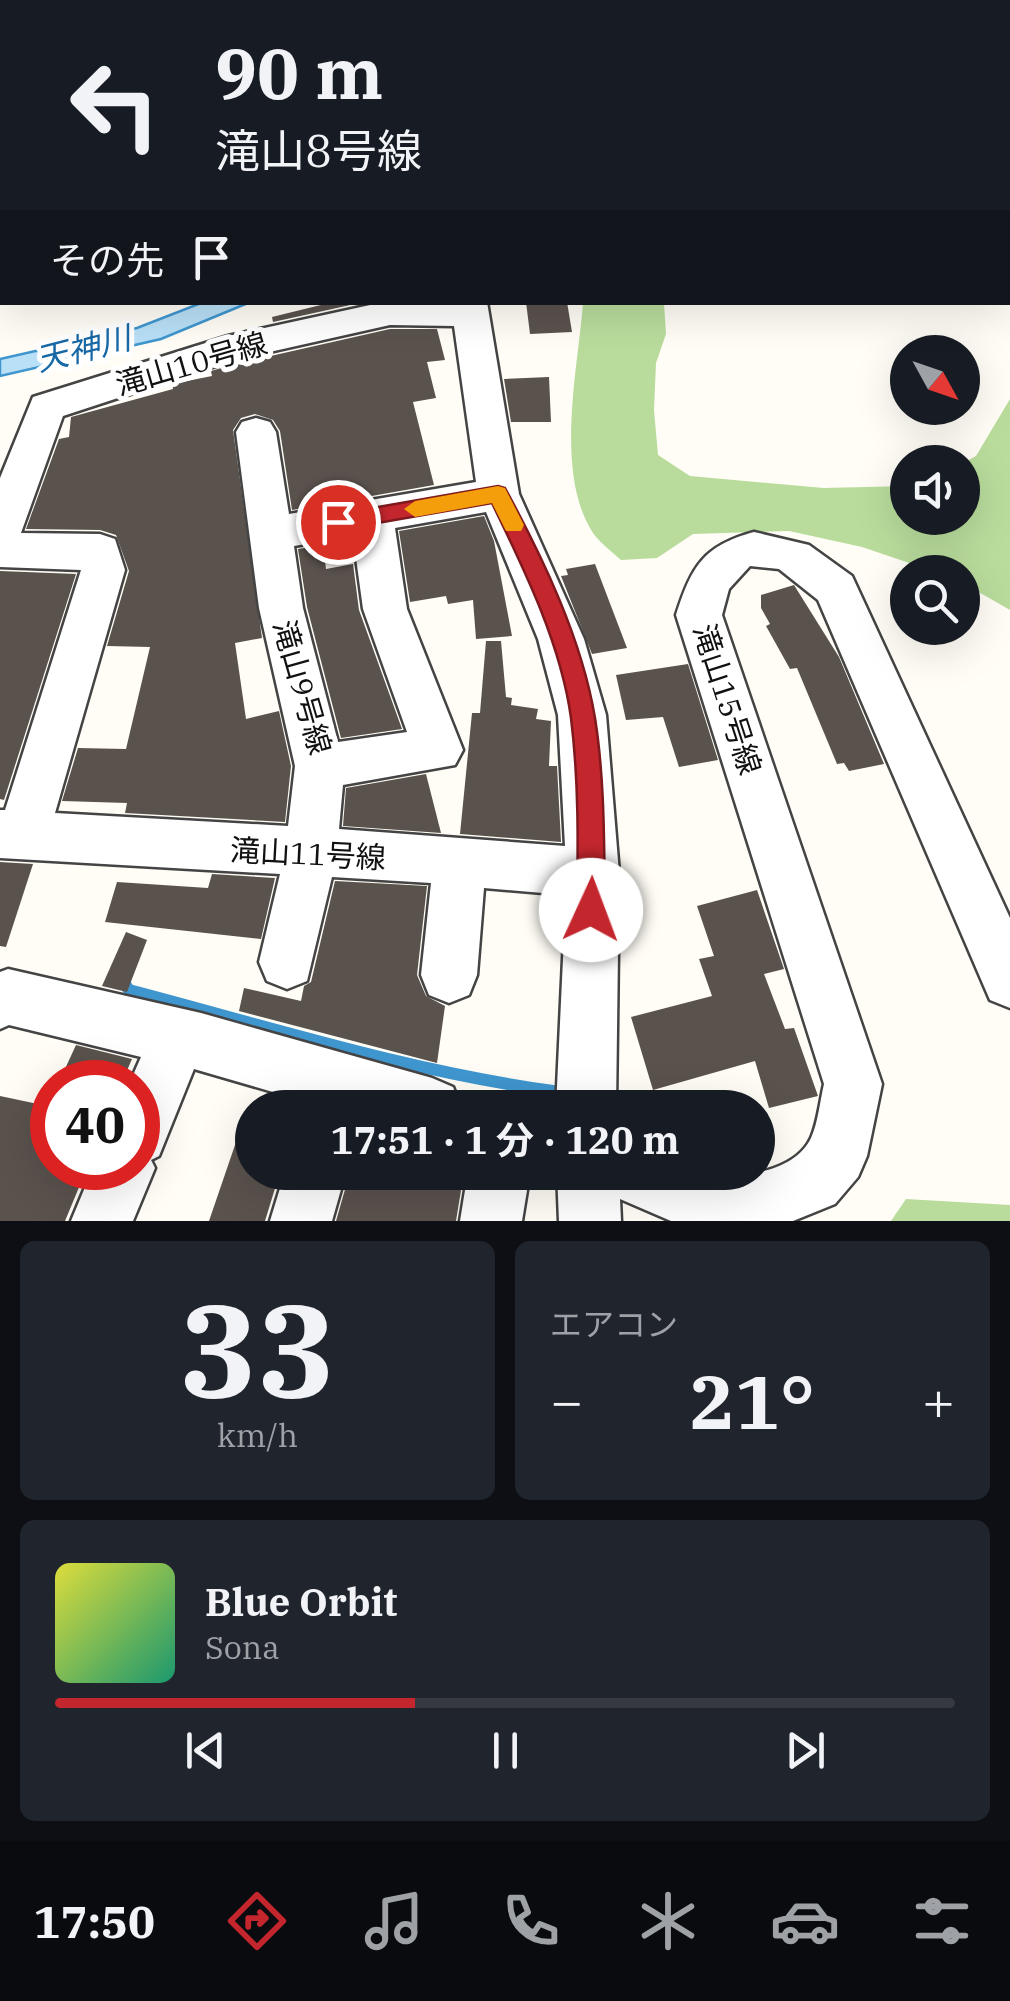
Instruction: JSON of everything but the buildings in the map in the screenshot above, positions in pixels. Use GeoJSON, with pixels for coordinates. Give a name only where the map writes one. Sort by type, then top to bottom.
{"type":"FeatureCollection","features":[{"type":"Feature","properties":{"kind":"street"},"geometry":{"type":"LineString","coordinates":[[469,308],[498,494],[530,558],[561,639],[582,715],[593,874],[587,1090]]}},
{"type":"Feature","properties":{"kind":"street","name":"滝山10号線"},"geometry":{"type":"LineString","coordinates":[[0,533],[47,407],[228,348],[390,313],[469,308]]}},
{"type":"Feature","properties":{"kind":"street","name":"滝山9号線"},"geometry":{"type":"LineString","coordinates":[[256,432],[280,608],[320,766],[438,750],[385,609],[372,516]]}},
{"type":"Feature","properties":{"kind":"street"},"geometry":{"type":"LineString","coordinates":[[271,534],[498,494]]}},
{"type":"Feature","properties":{"kind":"street","name":"滝山15号線"},"geometry":{"type":"LineString","coordinates":[[671,1190],[748,1208],[813,1182],[837,1156],[852,1084],[698,615],[706,581],[719,562],[767,548],[814,566],[836,589],[1010,980]]}},
{"type":"Feature","properties":{"kind":"street","name":"滝山11号線"},"geometry":{"type":"LineString","coordinates":[[0,550],[100,551],[103,570],[11,835],[460,860],[593,874]]}},
{"type":"Feature","properties":{"kind":"street"},"geometry":{"type":"LineString","coordinates":[[287,962],[311,853],[320,766]]}},
{"type":"Feature","properties":{"kind":"street"},"geometry":{"type":"LineString","coordinates":[[449,975],[460,860]]}},
{"type":"Feature","properties":{"kind":"street"},"geometry":{"type":"LineString","coordinates":[[0,1001],[8,998],[178,1037],[324,1090]]}},
{"type":"Feature","properties":{"kind":"street"},"geometry":{"type":"LineString","coordinates":[[160,1081],[178,1037]]}},
{"type":"Feature","properties":{"kind":"street"},"geometry":{"type":"LineString","coordinates":[[102,1221],[115,1190]]}},
{"type":"Feature","properties":{"kind":"street"},"geometry":{"type":"LineString","coordinates":[[301,1221],[310,1190]]}},
{"type":"Feature","properties":{"kind":"street"},"geometry":{"type":"LineString","coordinates":[[491,1221],[495,1190]]}},
{"type":"Feature","properties":{"kind":"street"},"geometry":{"type":"LineString","coordinates":[[589,1190],[590,1221]]}},
{"type":"Feature","properties":{"kind":"green space"},"geometry":{"type":"Polygon","coordinates":[[[583,305],[664,305],[666,334],[656,363],[654,410],[658,455],[690,476],[824,488],[890,486],[890,535],[980,535],[980,449],[1010,399],[1010,610],[980,593],[980,555],[890,556],[789,531],[693,534],[657,558],[621,560],[593,533],[581,509],[574,481],[572,420],[583,305]]]}},
{"type":"Feature","properties":{"kind":"green space"},"geometry":{"type":"Polygon","coordinates":[[[906,1199],[1010,1205],[1010,1221],[891,1221],[906,1199]]]}},
{"type":"Feature","properties":{"kind":"water","name":"天神川"},"geometry":{"type":"Polygon","coordinates":[[[196,305],[243,305],[161,339],[0,376],[0,359],[137,328],[196,305]]]}},
{"type":"Feature","properties":{"kind":"waterway"},"geometry":{"type":"LineString","coordinates":[[122,980],[129,990],[340,1047],[445,1072],[547,1090]]}},
{"type":"Feature","properties":{"kind":"slow traffic"},"geometry":{"type":"LineString","coordinates":[[415,509],[498,494],[513,525]]}},
{"type":"Feature","properties":{"kind":"route"},"geometry":{"type":"LineString","coordinates":[[338,522],[498,494],[530,558],[561,639],[582,715],[592,806],[591,910]]}}]}
